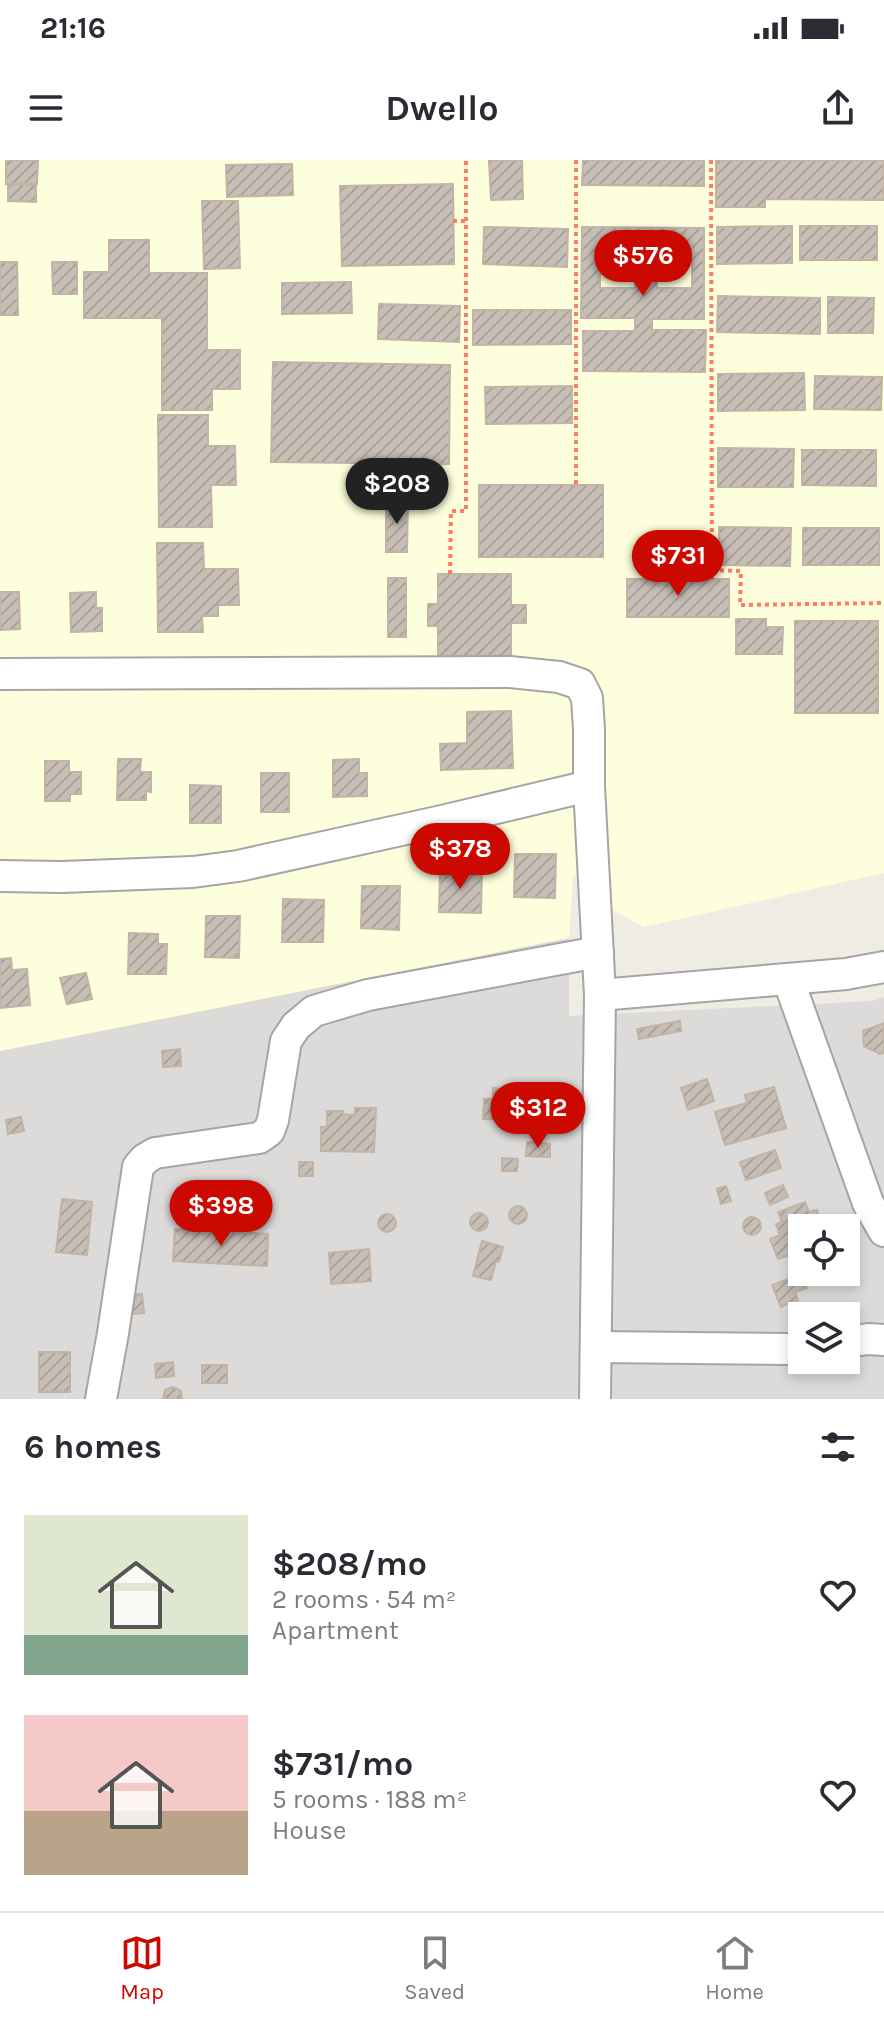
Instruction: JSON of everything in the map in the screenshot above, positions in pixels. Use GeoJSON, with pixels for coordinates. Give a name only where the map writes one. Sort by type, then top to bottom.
{"type":"FeatureCollection","features":[{"type":"Feature","properties":{"kind":"street"},"geometry":{"type":"LineString","coordinates":[[0,674],[510,672],[559,677],[580,684],[587,698],[600,995],[595,1399]]}},
{"type":"Feature","properties":{"kind":"street"},"geometry":{"type":"LineString","coordinates":[[0,876],[193,872],[238,866],[589,786]]}},
{"type":"Feature","properties":{"kind":"street"},"geometry":{"type":"LineString","coordinates":[[101,1399],[138,1167],[145,1159],[155,1153],[259,1138],[269,1131],[286,1041],[296,1026],[314,1011],[368,995],[598,952]]}},
{"type":"Feature","properties":{"kind":"street"},"geometry":{"type":"LineString","coordinates":[[600,995],[846,974],[884,967]]}},
{"type":"Feature","properties":{"kind":"street"},"geometry":{"type":"LineString","coordinates":[[788,979],[868,1203],[884,1231]]}},
{"type":"Feature","properties":{"kind":"street"},"geometry":{"type":"LineString","coordinates":[[860,1340],[884,1340]]}},
{"type":"Feature","properties":{"kind":"street"},"geometry":{"type":"LineString","coordinates":[[596,1347],[788,1348]]}},
{"type":"Feature","properties":{"kind":"path"},"geometry":{"type":"LineString","coordinates":[[450,574],[451,511],[466,511],[466,160]]}},
{"type":"Feature","properties":{"kind":"path"},"geometry":{"type":"LineString","coordinates":[[576,160],[576,485]]}},
{"type":"Feature","properties":{"kind":"path"},"geometry":{"type":"LineString","coordinates":[[711,160],[712,579]]}},
{"type":"Feature","properties":{"kind":"path"},"geometry":{"type":"LineString","coordinates":[[453,221],[466,221]]}},
{"type":"Feature","properties":{"kind":"path"},"geometry":{"type":"LineString","coordinates":[[712,570],[741,571],[740,605],[884,603]]}},
{"type":"Feature","properties":{"kind":"shaded area"},"geometry":{"type":"Polygon","coordinates":[[[0,160],[884,160],[884,873],[644,927],[611,909],[607,871],[573,876],[569,938],[0,1051],[0,160]]]}},
{"type":"Feature","properties":{"kind":"shaded area"},"geometry":{"type":"Polygon","coordinates":[[[569,938],[569,1016],[872,1001],[884,997],[884,1399],[0,1399],[0,1051],[569,938]]]}},
{"type":"Feature","properties":{"kind":"building"},"geometry":{"type":"Polygon","coordinates":[[[6,160],[38,160],[37,184],[6,184],[6,160]]]}},
{"type":"Feature","properties":{"kind":"building"},"geometry":{"type":"Polygon","coordinates":[[[489,160],[522,160],[523,199],[491,200],[489,160]]]}},
{"type":"Feature","properties":{"kind":"building"},"geometry":{"type":"Polygon","coordinates":[[[583,160],[704,160],[704,186],[582,185],[583,160]]]}},
{"type":"Feature","properties":{"kind":"building"},"geometry":{"type":"Polygon","coordinates":[[[716,160],[884,160],[884,200],[765,199],[765,207],[716,207],[716,160]]]}},
{"type":"Feature","properties":{"kind":"building"},"geometry":{"type":"Polygon","coordinates":[[[292,164],[293,195],[227,197],[226,165],[292,164]]]}},
{"type":"Feature","properties":{"kind":"building"},"geometry":{"type":"Polygon","coordinates":[[[453,184],[454,264],[342,266],[340,186],[453,184]]]}},
{"type":"Feature","properties":{"kind":"building"},"geometry":{"type":"Polygon","coordinates":[[[8,185],[36,185],[36,202],[8,201],[8,185]]]}},
{"type":"Feature","properties":{"kind":"building"},"geometry":{"type":"Polygon","coordinates":[[[202,201],[238,201],[240,268],[204,269],[202,201]]]}},
{"type":"Feature","properties":{"kind":"building"},"geometry":{"type":"Polygon","coordinates":[[[792,226],[792,263],[717,264],[717,227],[792,226]]]}},
{"type":"Feature","properties":{"kind":"building"},"geometry":{"type":"Polygon","coordinates":[[[800,226],[877,226],[877,260],[800,260],[800,226]]]}},
{"type":"Feature","properties":{"kind":"building"},"geometry":{"type":"Polygon","coordinates":[[[484,227],[568,229],[567,267],[483,264],[484,227]]]}},
{"type":"Feature","properties":{"kind":"building"},"geometry":{"type":"Polygon","coordinates":[[[582,227],[704,228],[704,319],[652,319],[652,330],[706,330],[705,372],[583,371],[583,331],[635,331],[635,318],[581,318],[582,227]],[[600,263],[600,288],[635,288],[635,263],[600,263]],[[657,263],[657,288],[692,288],[692,263],[657,263]]]}},
{"type":"Feature","properties":{"kind":"building"},"geometry":{"type":"Polygon","coordinates":[[[109,240],[149,240],[149,273],[207,273],[207,350],[240,350],[240,389],[212,389],[212,410],[162,410],[162,318],[84,318],[84,272],[109,272],[109,240]]]}},
{"type":"Feature","properties":{"kind":"building"},"geometry":{"type":"Polygon","coordinates":[[[0,262],[17,262],[18,315],[0,315],[0,262]]]}},
{"type":"Feature","properties":{"kind":"building"},"geometry":{"type":"Polygon","coordinates":[[[52,262],[77,262],[77,294],[53,294],[52,262]]]}},
{"type":"Feature","properties":{"kind":"building"},"geometry":{"type":"Polygon","coordinates":[[[351,282],[352,313],[282,314],[282,283],[351,282]]]}},
{"type":"Feature","properties":{"kind":"building"},"geometry":{"type":"Polygon","coordinates":[[[718,296],[820,298],[820,334],[717,332],[718,296]]]}},
{"type":"Feature","properties":{"kind":"building"},"geometry":{"type":"Polygon","coordinates":[[[828,297],[874,298],[873,333],[828,333],[828,297]]]}},
{"type":"Feature","properties":{"kind":"building"},"geometry":{"type":"Polygon","coordinates":[[[379,304],[460,306],[459,342],[378,339],[379,304]]]}},
{"type":"Feature","properties":{"kind":"building"},"geometry":{"type":"Polygon","coordinates":[[[473,310],[571,310],[571,344],[473,345],[473,310]]]}},
{"type":"Feature","properties":{"kind":"building"},"geometry":{"type":"Polygon","coordinates":[[[273,362],[450,365],[449,464],[271,462],[273,362]]]}},
{"type":"Feature","properties":{"kind":"building"},"geometry":{"type":"Polygon","coordinates":[[[804,373],[805,410],[718,411],[718,374],[804,373]]]}},
{"type":"Feature","properties":{"kind":"building"},"geometry":{"type":"Polygon","coordinates":[[[815,376],[882,377],[881,410],[814,409],[815,376]]]}},
{"type":"Feature","properties":{"kind":"building"},"geometry":{"type":"Polygon","coordinates":[[[572,386],[572,423],[486,424],[485,387],[572,386]]]}},
{"type":"Feature","properties":{"kind":"building"},"geometry":{"type":"Polygon","coordinates":[[[158,415],[208,415],[208,446],[235,446],[236,485],[211,485],[212,527],[159,527],[158,415]]]}},
{"type":"Feature","properties":{"kind":"building"},"geometry":{"type":"Polygon","coordinates":[[[718,448],[794,449],[793,487],[718,487],[718,448]]]}},
{"type":"Feature","properties":{"kind":"building"},"geometry":{"type":"Polygon","coordinates":[[[802,450],[876,450],[876,486],[802,485],[802,450]]]}},
{"type":"Feature","properties":{"kind":"building"},"geometry":{"type":"Polygon","coordinates":[[[479,485],[603,485],[603,557],[479,557],[479,485]]]}},
{"type":"Feature","properties":{"kind":"building"},"geometry":{"type":"Polygon","coordinates":[[[386,500],[408,500],[407,552],[386,552],[386,500]]]}},
{"type":"Feature","properties":{"kind":"building"},"geometry":{"type":"Polygon","coordinates":[[[719,527],[791,528],[790,566],[719,565],[719,527]]]}},
{"type":"Feature","properties":{"kind":"building"},"geometry":{"type":"Polygon","coordinates":[[[803,528],[879,528],[879,565],[803,565],[803,528]]]}},
{"type":"Feature","properties":{"kind":"building"},"geometry":{"type":"Polygon","coordinates":[[[157,543],[203,543],[204,569],[238,569],[239,605],[218,605],[218,616],[202,616],[203,632],[158,632],[157,543]]]}},
{"type":"Feature","properties":{"kind":"building"},"geometry":{"type":"Polygon","coordinates":[[[438,574],[511,574],[511,605],[526,605],[526,623],[511,623],[511,657],[438,657],[438,626],[428,626],[428,604],[438,604],[438,574]]]}},
{"type":"Feature","properties":{"kind":"building"},"geometry":{"type":"Polygon","coordinates":[[[388,578],[406,578],[406,637],[388,637],[388,578]]]}},
{"type":"Feature","properties":{"kind":"building"},"geometry":{"type":"Polygon","coordinates":[[[627,579],[729,579],[729,617],[627,617],[627,579]]]}},
{"type":"Feature","properties":{"kind":"building"},"geometry":{"type":"Polygon","coordinates":[[[0,592],[19,592],[20,629],[0,630],[0,592]]]}},
{"type":"Feature","properties":{"kind":"building"},"geometry":{"type":"Polygon","coordinates":[[[96,592],[96,608],[102,608],[102,631],[71,632],[70,593],[96,592]]]}},
{"type":"Feature","properties":{"kind":"building"},"geometry":{"type":"Polygon","coordinates":[[[736,619],[766,619],[766,627],[783,627],[782,654],[736,654],[736,619]]]}},
{"type":"Feature","properties":{"kind":"building"},"geometry":{"type":"Polygon","coordinates":[[[795,621],[878,621],[878,713],[795,713],[795,621]]]}},
{"type":"Feature","properties":{"kind":"building"},"geometry":{"type":"Polygon","coordinates":[[[511,711],[513,768],[441,770],[440,744],[467,743],[467,712],[511,711]]]}},
{"type":"Feature","properties":{"kind":"building"},"geometry":{"type":"Polygon","coordinates":[[[118,759],[141,759],[140,772],[151,772],[151,792],[146,791],[146,800],[117,800],[118,759]]]}},
{"type":"Feature","properties":{"kind":"building"},"geometry":{"type":"Polygon","coordinates":[[[359,759],[359,773],[367,773],[367,796],[333,797],[333,760],[359,759]]]}},
{"type":"Feature","properties":{"kind":"building"},"geometry":{"type":"Polygon","coordinates":[[[45,761],[69,761],[69,772],[81,772],[81,794],[70,794],[70,801],[45,801],[45,761]]]}},
{"type":"Feature","properties":{"kind":"building"},"geometry":{"type":"Polygon","coordinates":[[[261,773],[289,773],[289,812],[261,812],[261,773]]]}},
{"type":"Feature","properties":{"kind":"building"},"geometry":{"type":"Polygon","coordinates":[[[190,785],[221,786],[221,823],[190,823],[190,785]]]}},
{"type":"Feature","properties":{"kind":"building"},"geometry":{"type":"Polygon","coordinates":[[[515,854],[556,854],[555,898],[514,897],[515,854]]]}},
{"type":"Feature","properties":{"kind":"building"},"geometry":{"type":"Polygon","coordinates":[[[440,869],[482,870],[481,913],[439,912],[440,869]]]}},
{"type":"Feature","properties":{"kind":"building"},"geometry":{"type":"Polygon","coordinates":[[[362,886],[400,886],[399,930],[361,928],[362,886]]]}},
{"type":"Feature","properties":{"kind":"building"},"geometry":{"type":"Polygon","coordinates":[[[283,899],[324,900],[323,942],[282,942],[283,899]]]}},
{"type":"Feature","properties":{"kind":"building"},"geometry":{"type":"Polygon","coordinates":[[[206,916],[240,916],[239,958],[205,957],[206,916]]]}},
{"type":"Feature","properties":{"kind":"building"},"geometry":{"type":"Polygon","coordinates":[[[129,933],[158,934],[158,944],[167,944],[166,974],[128,974],[129,933]]]}},
{"type":"Feature","properties":{"kind":"building"},"geometry":{"type":"Polygon","coordinates":[[[11,958],[12,970],[27,969],[30,1005],[0,1008],[0,959],[11,958]]]}},
{"type":"Feature","properties":{"kind":"building"},"geometry":{"type":"Polygon","coordinates":[[[86,973],[92,999],[67,1004],[60,978],[86,973]]]}},
{"type":"Feature","properties":{"kind":"building"},"geometry":{"type":"Polygon","coordinates":[[[680,1021],[681,1031],[639,1039],[637,1029],[680,1021]]]}},
{"type":"Feature","properties":{"kind":"building"},"geometry":{"type":"Polygon","coordinates":[[[884,1023],[884,1053],[880,1054],[864,1046],[863,1031],[884,1023]]]}},
{"type":"Feature","properties":{"kind":"building"},"geometry":{"type":"Polygon","coordinates":[[[180,1049],[181,1066],[163,1067],[162,1051],[180,1049]]]}},
{"type":"Feature","properties":{"kind":"building"},"geometry":{"type":"Polygon","coordinates":[[[707,1079],[714,1101],[688,1110],[681,1088],[707,1079]]]}},
{"type":"Feature","properties":{"kind":"building"},"geometry":{"type":"Polygon","coordinates":[[[774,1087],[786,1128],[725,1145],[715,1112],[747,1103],[745,1095],[774,1087]]]}},
{"type":"Feature","properties":{"kind":"building"},"geometry":{"type":"Polygon","coordinates":[[[493,1088],[531,1090],[530,1120],[483,1119],[484,1099],[493,1099],[493,1088]]]}},
{"type":"Feature","properties":{"kind":"building"},"geometry":{"type":"Polygon","coordinates":[[[355,1108],[376,1108],[374,1152],[321,1151],[321,1127],[327,1127],[327,1111],[355,1115],[355,1108]]]}},
{"type":"Feature","properties":{"kind":"building"},"geometry":{"type":"Polygon","coordinates":[[[21,1117],[24,1131],[8,1134],[6,1120],[21,1117]]]}},
{"type":"Feature","properties":{"kind":"building"},"geometry":{"type":"Polygon","coordinates":[[[527,1142],[550,1144],[550,1157],[526,1156],[527,1142]]]}},
{"type":"Feature","properties":{"kind":"building"},"geometry":{"type":"Polygon","coordinates":[[[775,1150],[781,1168],[746,1180],[740,1162],[775,1150]]]}},
{"type":"Feature","properties":{"kind":"building"},"geometry":{"type":"Polygon","coordinates":[[[502,1158],[518,1159],[517,1171],[502,1171],[502,1158]]]}},
{"type":"Feature","properties":{"kind":"building"},"geometry":{"type":"Polygon","coordinates":[[[299,1162],[313,1162],[313,1176],[299,1176],[299,1162]]]}},
{"type":"Feature","properties":{"kind":"building"},"geometry":{"type":"Polygon","coordinates":[[[783,1185],[788,1197],[770,1205],[765,1193],[783,1185]]]}},
{"type":"Feature","properties":{"kind":"building"},"geometry":{"type":"Polygon","coordinates":[[[726,1186],[731,1201],[721,1204],[717,1189],[726,1186]]]}},
{"type":"Feature","properties":{"kind":"building"},"geometry":{"type":"Polygon","coordinates":[[[62,1199],[92,1202],[87,1255],[56,1252],[62,1199]]]}},
{"type":"Feature","properties":{"kind":"building"},"geometry":{"type":"Polygon","coordinates":[[[805,1202],[809,1212],[817,1210],[818,1214],[788,1214],[788,1256],[778,1259],[770,1239],[780,1235],[776,1224],[782,1222],[778,1212],[805,1202]]]}},
{"type":"Feature","properties":{"kind":"building"},"geometry":{"type":"Polygon","coordinates":[[[514,1206],[522,1206],[527,1215],[525,1222],[514,1224],[509,1219],[509,1211],[514,1206]]]}},
{"type":"Feature","properties":{"kind":"building"},"geometry":{"type":"Polygon","coordinates":[[[475,1213],[483,1213],[488,1222],[486,1229],[475,1231],[470,1226],[470,1218],[475,1213]]]}},
{"type":"Feature","properties":{"kind":"building"},"geometry":{"type":"Polygon","coordinates":[[[383,1214],[391,1214],[396,1223],[394,1230],[383,1232],[378,1227],[378,1219],[383,1214]]]}},
{"type":"Feature","properties":{"kind":"building"},"geometry":{"type":"Polygon","coordinates":[[[748,1217],[756,1217],[761,1226],[759,1233],[748,1235],[743,1230],[743,1222],[748,1217]]]}},
{"type":"Feature","properties":{"kind":"building"},"geometry":{"type":"Polygon","coordinates":[[[175,1229],[268,1234],[267,1266],[173,1261],[175,1229]]]}},
{"type":"Feature","properties":{"kind":"building"},"geometry":{"type":"Polygon","coordinates":[[[482,1241],[503,1247],[491,1280],[473,1276],[482,1241]]]}},
{"type":"Feature","properties":{"kind":"building"},"geometry":{"type":"Polygon","coordinates":[[[369,1249],[371,1281],[331,1284],[329,1253],[369,1249]]]}},
{"type":"Feature","properties":{"kind":"building"},"geometry":{"type":"Polygon","coordinates":[[[788,1279],[788,1286],[807,1288],[795,1292],[798,1300],[781,1307],[772,1285],[788,1279]]]}},
{"type":"Feature","properties":{"kind":"building"},"geometry":{"type":"Polygon","coordinates":[[[131,1294],[142,1294],[144,1313],[132,1314],[131,1294]]]}},
{"type":"Feature","properties":{"kind":"building"},"geometry":{"type":"Polygon","coordinates":[[[39,1352],[70,1352],[70,1392],[39,1392],[39,1352]]]}},
{"type":"Feature","properties":{"kind":"building"},"geometry":{"type":"Polygon","coordinates":[[[173,1362],[174,1376],[156,1378],[155,1364],[173,1362]]]}},
{"type":"Feature","properties":{"kind":"building"},"geometry":{"type":"Polygon","coordinates":[[[202,1365],[227,1365],[227,1383],[202,1383],[202,1365]]]}},
{"type":"Feature","properties":{"kind":"building"},"geometry":{"type":"Polygon","coordinates":[[[173,1387],[181,1391],[182,1399],[163,1399],[165,1390],[173,1387]]]}}]}
